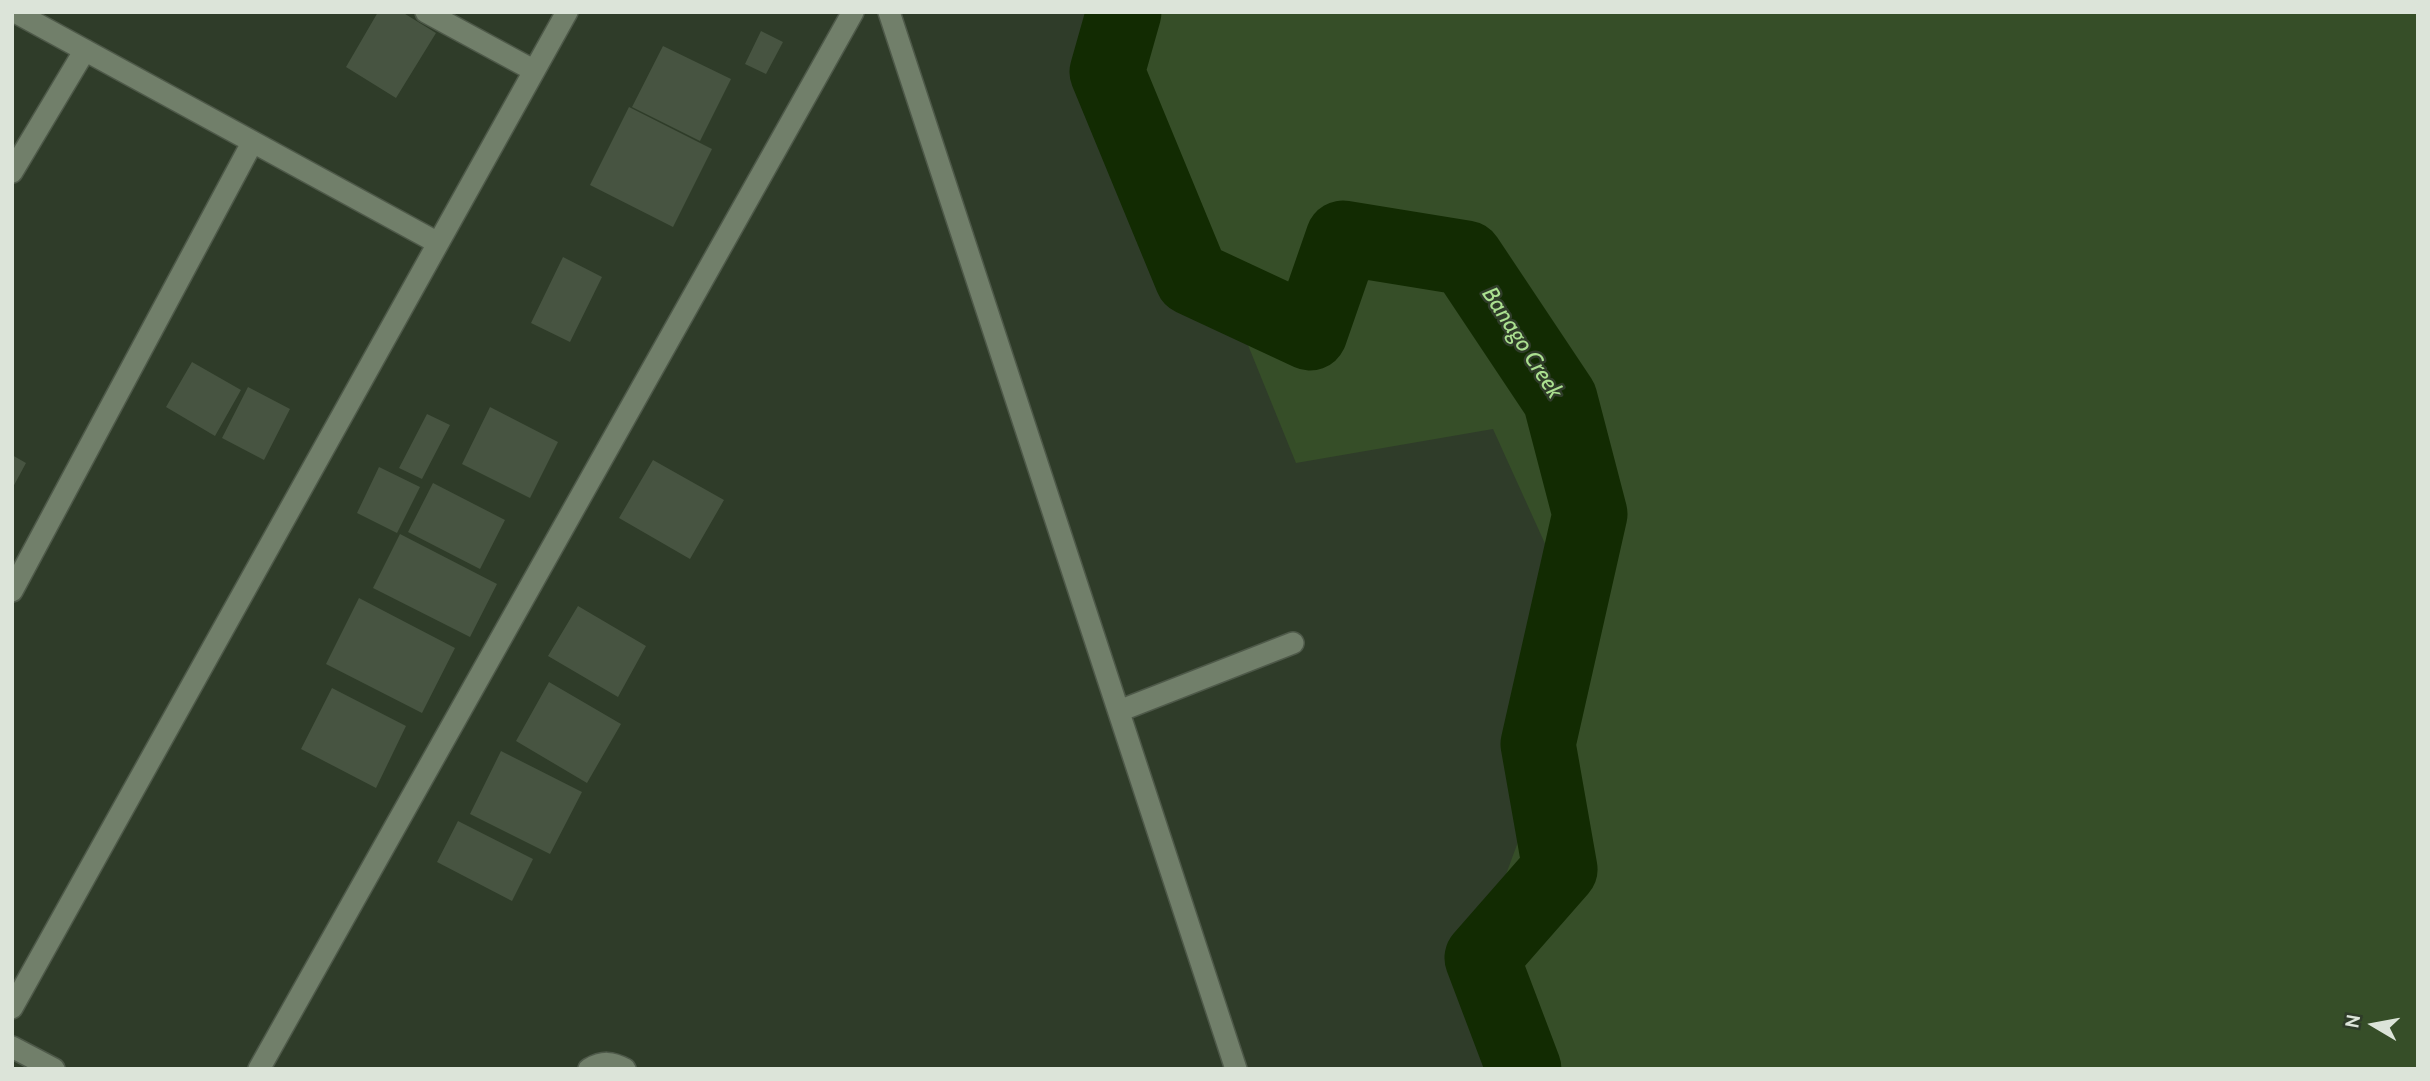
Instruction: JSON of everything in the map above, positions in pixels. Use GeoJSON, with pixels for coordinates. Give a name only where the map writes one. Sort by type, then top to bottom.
{"type":"FeatureCollection","features":[{"type":"Feature","properties":{"kind":"street"},"geometry":{"type":"LineString","coordinates":[[15,12],[438,243]]}},
{"type":"Feature","properties":{"kind":"street"},"geometry":{"type":"LineString","coordinates":[[426,12],[533,70]]}},
{"type":"Feature","properties":{"kind":"street"},"geometry":{"type":"LineString","coordinates":[[12,1009],[567,12]]}},
{"type":"Feature","properties":{"kind":"street"},"geometry":{"type":"LineString","coordinates":[[258,1069],[853,12]]}},
{"type":"Feature","properties":{"kind":"street"},"geometry":{"type":"LineString","coordinates":[[889,12],[1236,1069]]}},
{"type":"Feature","properties":{"kind":"street"},"geometry":{"type":"LineString","coordinates":[[12,172],[85,50]]}},
{"type":"Feature","properties":{"kind":"street"},"geometry":{"type":"LineString","coordinates":[[12,590],[252,143]]}},
{"type":"Feature","properties":{"kind":"street"},"geometry":{"type":"LineString","coordinates":[[1119,712],[1293,643]]}},
{"type":"Feature","properties":{"kind":"street"},"geometry":{"type":"LineString","coordinates":[[12,1047],[54,1069]]}},
{"type":"Feature","properties":{"kind":"street"},"geometry":{"type":"LineString","coordinates":[[589,1069],[599,1063],[613,1062],[625,1069]]}},
{"type":"Feature","properties":{"kind":"green space"},"geometry":{"type":"Polygon","coordinates":[[[1142,12],[2418,12],[2418,1069],[1504,1069],[1462,993],[1591,645],[1493,429],[1296,463],[1123,38],[1142,12]]]}},
{"type":"Feature","properties":{"kind":"building"},"geometry":{"type":"Polygon","coordinates":[[[378,12],[402,12],[436,33],[396,98],[346,67],[378,12]]]}},
{"type":"Feature","properties":{"kind":"building"},"geometry":{"type":"Polygon","coordinates":[[[761,31],[783,42],[766,74],[745,64],[761,31]]]}},
{"type":"Feature","properties":{"kind":"building"},"geometry":{"type":"Polygon","coordinates":[[[663,46],[731,79],[700,141],[632,107],[663,46]]]}},
{"type":"Feature","properties":{"kind":"building"},"geometry":{"type":"Polygon","coordinates":[[[629,107],[712,149],[673,227],[590,185],[629,107]]]}},
{"type":"Feature","properties":{"kind":"building"},"geometry":{"type":"Polygon","coordinates":[[[563,257],[602,277],[570,342],[531,323],[563,257]]]}},
{"type":"Feature","properties":{"kind":"building"},"geometry":{"type":"Polygon","coordinates":[[[192,362],[241,390],[215,436],[166,407],[192,362]]]}},
{"type":"Feature","properties":{"kind":"building"},"geometry":{"type":"Polygon","coordinates":[[[248,387],[290,409],[264,460],[222,438],[248,387]]]}},
{"type":"Feature","properties":{"kind":"building"},"geometry":{"type":"Polygon","coordinates":[[[490,407],[558,442],[530,498],[462,464],[490,407]]]}},
{"type":"Feature","properties":{"kind":"building"},"geometry":{"type":"Polygon","coordinates":[[[427,414],[450,425],[422,479],[399,468],[427,414]]]}},
{"type":"Feature","properties":{"kind":"building"},"geometry":{"type":"Polygon","coordinates":[[[12,455],[26,463],[12,489],[12,455]]]}},
{"type":"Feature","properties":{"kind":"building"},"geometry":{"type":"Polygon","coordinates":[[[653,460],[724,500],[690,559],[619,518],[653,460]]]}},
{"type":"Feature","properties":{"kind":"building"},"geometry":{"type":"Polygon","coordinates":[[[379,467],[420,487],[397,533],[357,513],[379,467]]]}},
{"type":"Feature","properties":{"kind":"building"},"geometry":{"type":"Polygon","coordinates":[[[433,483],[505,520],[480,569],[408,532],[433,483]]]}},
{"type":"Feature","properties":{"kind":"building"},"geometry":{"type":"Polygon","coordinates":[[[400,534],[497,584],[470,637],[373,588],[400,534]]]}},
{"type":"Feature","properties":{"kind":"building"},"geometry":{"type":"Polygon","coordinates":[[[359,598],[455,648],[422,713],[326,664],[359,598]]]}},
{"type":"Feature","properties":{"kind":"building"},"geometry":{"type":"Polygon","coordinates":[[[578,606],[646,646],[618,697],[548,656],[578,606]]]}},
{"type":"Feature","properties":{"kind":"building"},"geometry":{"type":"Polygon","coordinates":[[[549,682],[621,724],[587,783],[516,741],[549,682]]]}},
{"type":"Feature","properties":{"kind":"building"},"geometry":{"type":"Polygon","coordinates":[[[332,688],[406,726],[376,788],[301,749],[332,688]]]}},
{"type":"Feature","properties":{"kind":"building"},"geometry":{"type":"Polygon","coordinates":[[[501,751],[582,792],[550,854],[470,814],[501,751]]]}},
{"type":"Feature","properties":{"kind":"building"},"geometry":{"type":"Polygon","coordinates":[[[458,821],[533,859],[512,901],[437,862],[458,821]]]}},
{"type":"Feature","properties":{"kind":"waterway","name":"Banago Creek"},"geometry":{"type":"LineString","coordinates":[[1124,12],[1107,72],[1192,278],[1310,333],[1343,238],[1466,258],[1560,399],[1590,514],[1538,744],[1560,869],[1482,958],[1524,1069]]}}]}
